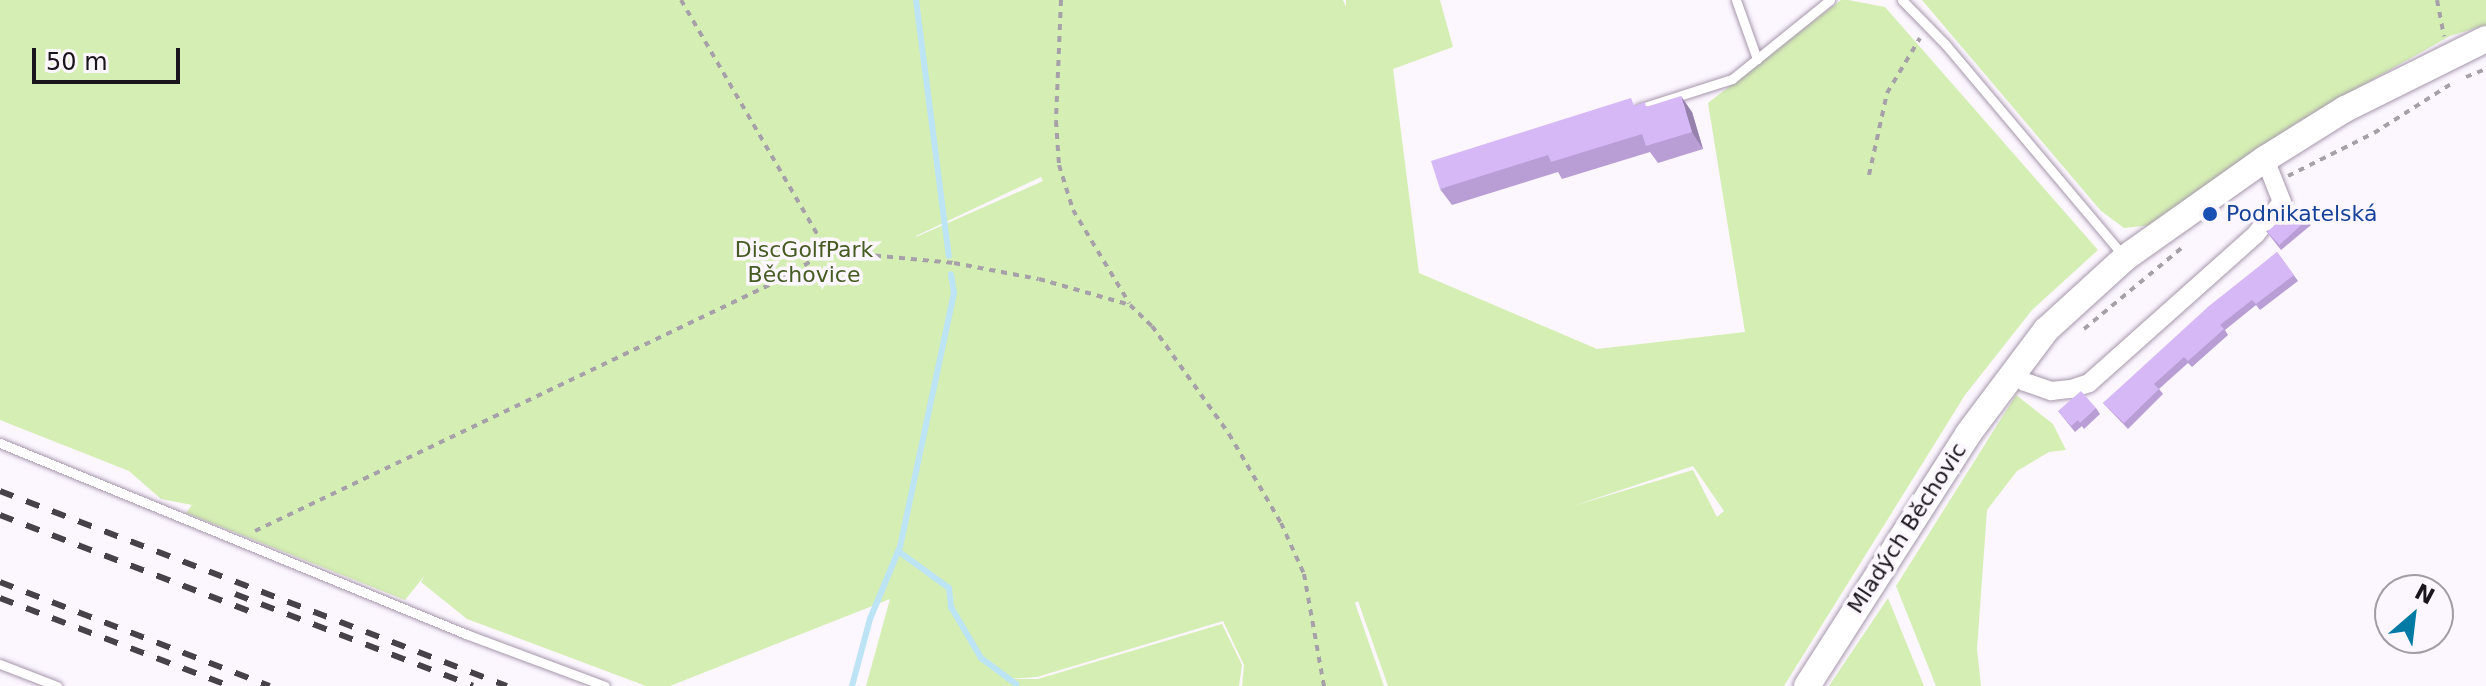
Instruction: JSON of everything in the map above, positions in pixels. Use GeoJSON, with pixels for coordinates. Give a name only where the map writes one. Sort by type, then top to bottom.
{"type":"FeatureCollection","features":[{"type":"Feature","properties":{"kind":"street","name":"Mladých Běchovic"},"geometry":{"type":"LineString","coordinates":[[1807,686],[1968,434],[2046,330],[2125,258],[2265,159],[2345,109],[2486,39]]}},
{"type":"Feature","properties":{"kind":"street"},"geometry":{"type":"LineString","coordinates":[[2012,372],[2025,382],[2051,391],[2089,383],[2256,234],[2282,202],[2265,159]]}},
{"type":"Feature","properties":{"kind":"lane"},"geometry":{"type":"LineString","coordinates":[[1736,0],[1757,59]]}},
{"type":"Feature","properties":{"kind":"lane"},"geometry":{"type":"LineString","coordinates":[[1626,113],[1732,79],[1830,0]]}},
{"type":"Feature","properties":{"kind":"lane"},"geometry":{"type":"LineString","coordinates":[[1902,0],[1927,25],[2125,258]]}},
{"type":"Feature","properties":{"kind":"lane"},"geometry":{"type":"LineString","coordinates":[[0,443],[605,686]]}},
{"type":"Feature","properties":{"kind":"lane"},"geometry":{"type":"LineString","coordinates":[[0,664],[57,686]]}},
{"type":"Feature","properties":{"kind":"path"},"geometry":{"type":"LineString","coordinates":[[681,0],[827,251]]}},
{"type":"Feature","properties":{"kind":"path"},"geometry":{"type":"LineString","coordinates":[[1061,0],[1056,121],[1059,165],[1073,210],[1130,305],[1152,326],[1229,434],[1281,523],[1304,574],[1324,686]]}},
{"type":"Feature","properties":{"kind":"path"},"geometry":{"type":"LineString","coordinates":[[2437,0],[2444,35],[2456,52]]}},
{"type":"Feature","properties":{"kind":"path"},"geometry":{"type":"LineString","coordinates":[[1869,175],[1887,93],[1927,25]]}},
{"type":"Feature","properties":{"kind":"path"},"geometry":{"type":"LineString","coordinates":[[2276,183],[2387,125],[2449,84],[2486,69]]}},
{"type":"Feature","properties":{"kind":"path"},"geometry":{"type":"LineString","coordinates":[[2077,334],[2190,241]]}},
{"type":"Feature","properties":{"kind":"path"},"geometry":{"type":"LineString","coordinates":[[239,541],[784,278],[827,251],[954,263],[1039,279],[1130,305]]}},
{"type":"Feature","properties":{"kind":"green space","name":"DiscGolfPark Běchovice"},"geometry":{"type":"Polygon","coordinates":[[[0,0],[1343,0],[1346,7],[1346,0],[1440,0],[1453,47],[1393,69],[1419,273],[1597,349],[1745,332],[1708,103],[1841,0],[1848,0],[1885,7],[2098,250],[2032,310],[1965,395],[1784,686],[1388,686],[1358,601],[1355,603],[1384,686],[1242,686],[1244,665],[1223,621],[1037,677],[1008,679],[1038,679],[1222,624],[1242,665],[1239,686],[866,686],[890,599],[670,686],[646,686],[467,619],[421,582],[425,575],[405,600],[186,513],[192,505],[161,499],[129,471],[0,420],[0,0]],[[1041,177],[916,236],[916,237],[1043,181],[1041,177]],[[1693,466],[1573,506],[1693,470],[1717,517],[1724,511],[1693,466]]]}},
{"type":"Feature","properties":{"kind":"green space"},"geometry":{"type":"Polygon","coordinates":[[[1922,0],[2486,0],[2486,25],[2450,36],[2296,123],[2152,225],[2124,228],[2101,211],[1922,0]]]}},
{"type":"Feature","properties":{"kind":"green space"},"geometry":{"type":"Polygon","coordinates":[[[2016,395],[2053,424],[2066,450],[2049,452],[2017,471],[1987,510],[1977,649],[1981,686],[1936,686],[1896,586],[2016,395]]]}},
{"type":"Feature","properties":{"kind":"green space"},"geometry":{"type":"Polygon","coordinates":[[[1888,598],[1924,686],[1829,686],[1835,677],[1888,598]]]}},
{"type":"Feature","properties":{"kind":"building"},"geometry":{"type":"Polygon","coordinates":[[[1681,96],[1692,132],[1646,146],[1642,134],[1551,162],[1548,155],[1440,189],[1431,161],[1631,98],[1634,106],[1645,102],[1646,107],[1681,96]]]}},
{"type":"Feature","properties":{"kind":"building"},"geometry":{"type":"Polygon","coordinates":[[[2295,206],[2307,219],[2279,245],[2267,232],[2295,206]]]}},
{"type":"Feature","properties":{"kind":"building"},"geometry":{"type":"Polygon","coordinates":[[[2277,252],[2294,275],[2256,304],[2252,300],[2220,325],[2224,329],[2188,361],[2184,357],[2154,384],[2159,389],[2124,423],[2103,403],[2209,306],[2277,252]]]}},
{"type":"Feature","properties":{"kind":"building"},"geometry":{"type":"Polygon","coordinates":[[[2081,391],[2096,408],[2080,423],[2078,420],[2071,426],[2058,411],[2081,391]]]}},
{"type":"Feature","properties":{"kind":"waterway"},"geometry":{"type":"LineString","coordinates":[[916,0],[949,256]]}},
{"type":"Feature","properties":{"kind":"waterway"},"geometry":{"type":"LineString","coordinates":[[852,686],[870,619],[900,547],[954,293],[951,274]]}},
{"type":"Feature","properties":{"kind":"waterway"},"geometry":{"type":"LineString","coordinates":[[898,551],[949,588],[951,607],[981,658],[1016,684]]}},
{"type":"Feature","properties":{"kind":"railway"},"geometry":{"type":"LineString","coordinates":[[0,491],[507,686]]}},
{"type":"Feature","properties":{"kind":"railway"},"geometry":{"type":"LineString","coordinates":[[0,515],[249,611]]}},
{"type":"Feature","properties":{"kind":"railway"},"geometry":{"type":"LineString","coordinates":[[0,582],[270,686]]}},
{"type":"Feature","properties":{"kind":"railway"},"geometry":{"type":"LineString","coordinates":[[235,594],[473,686]]}},
{"type":"Feature","properties":{"kind":"railway"},"geometry":{"type":"LineString","coordinates":[[0,598],[229,686]]}},
{"type":"Feature","properties":{"kind":"place","name":"Podnikatelská"},"geometry":{"type":"Point","coordinates":[2210,214]}}]}
